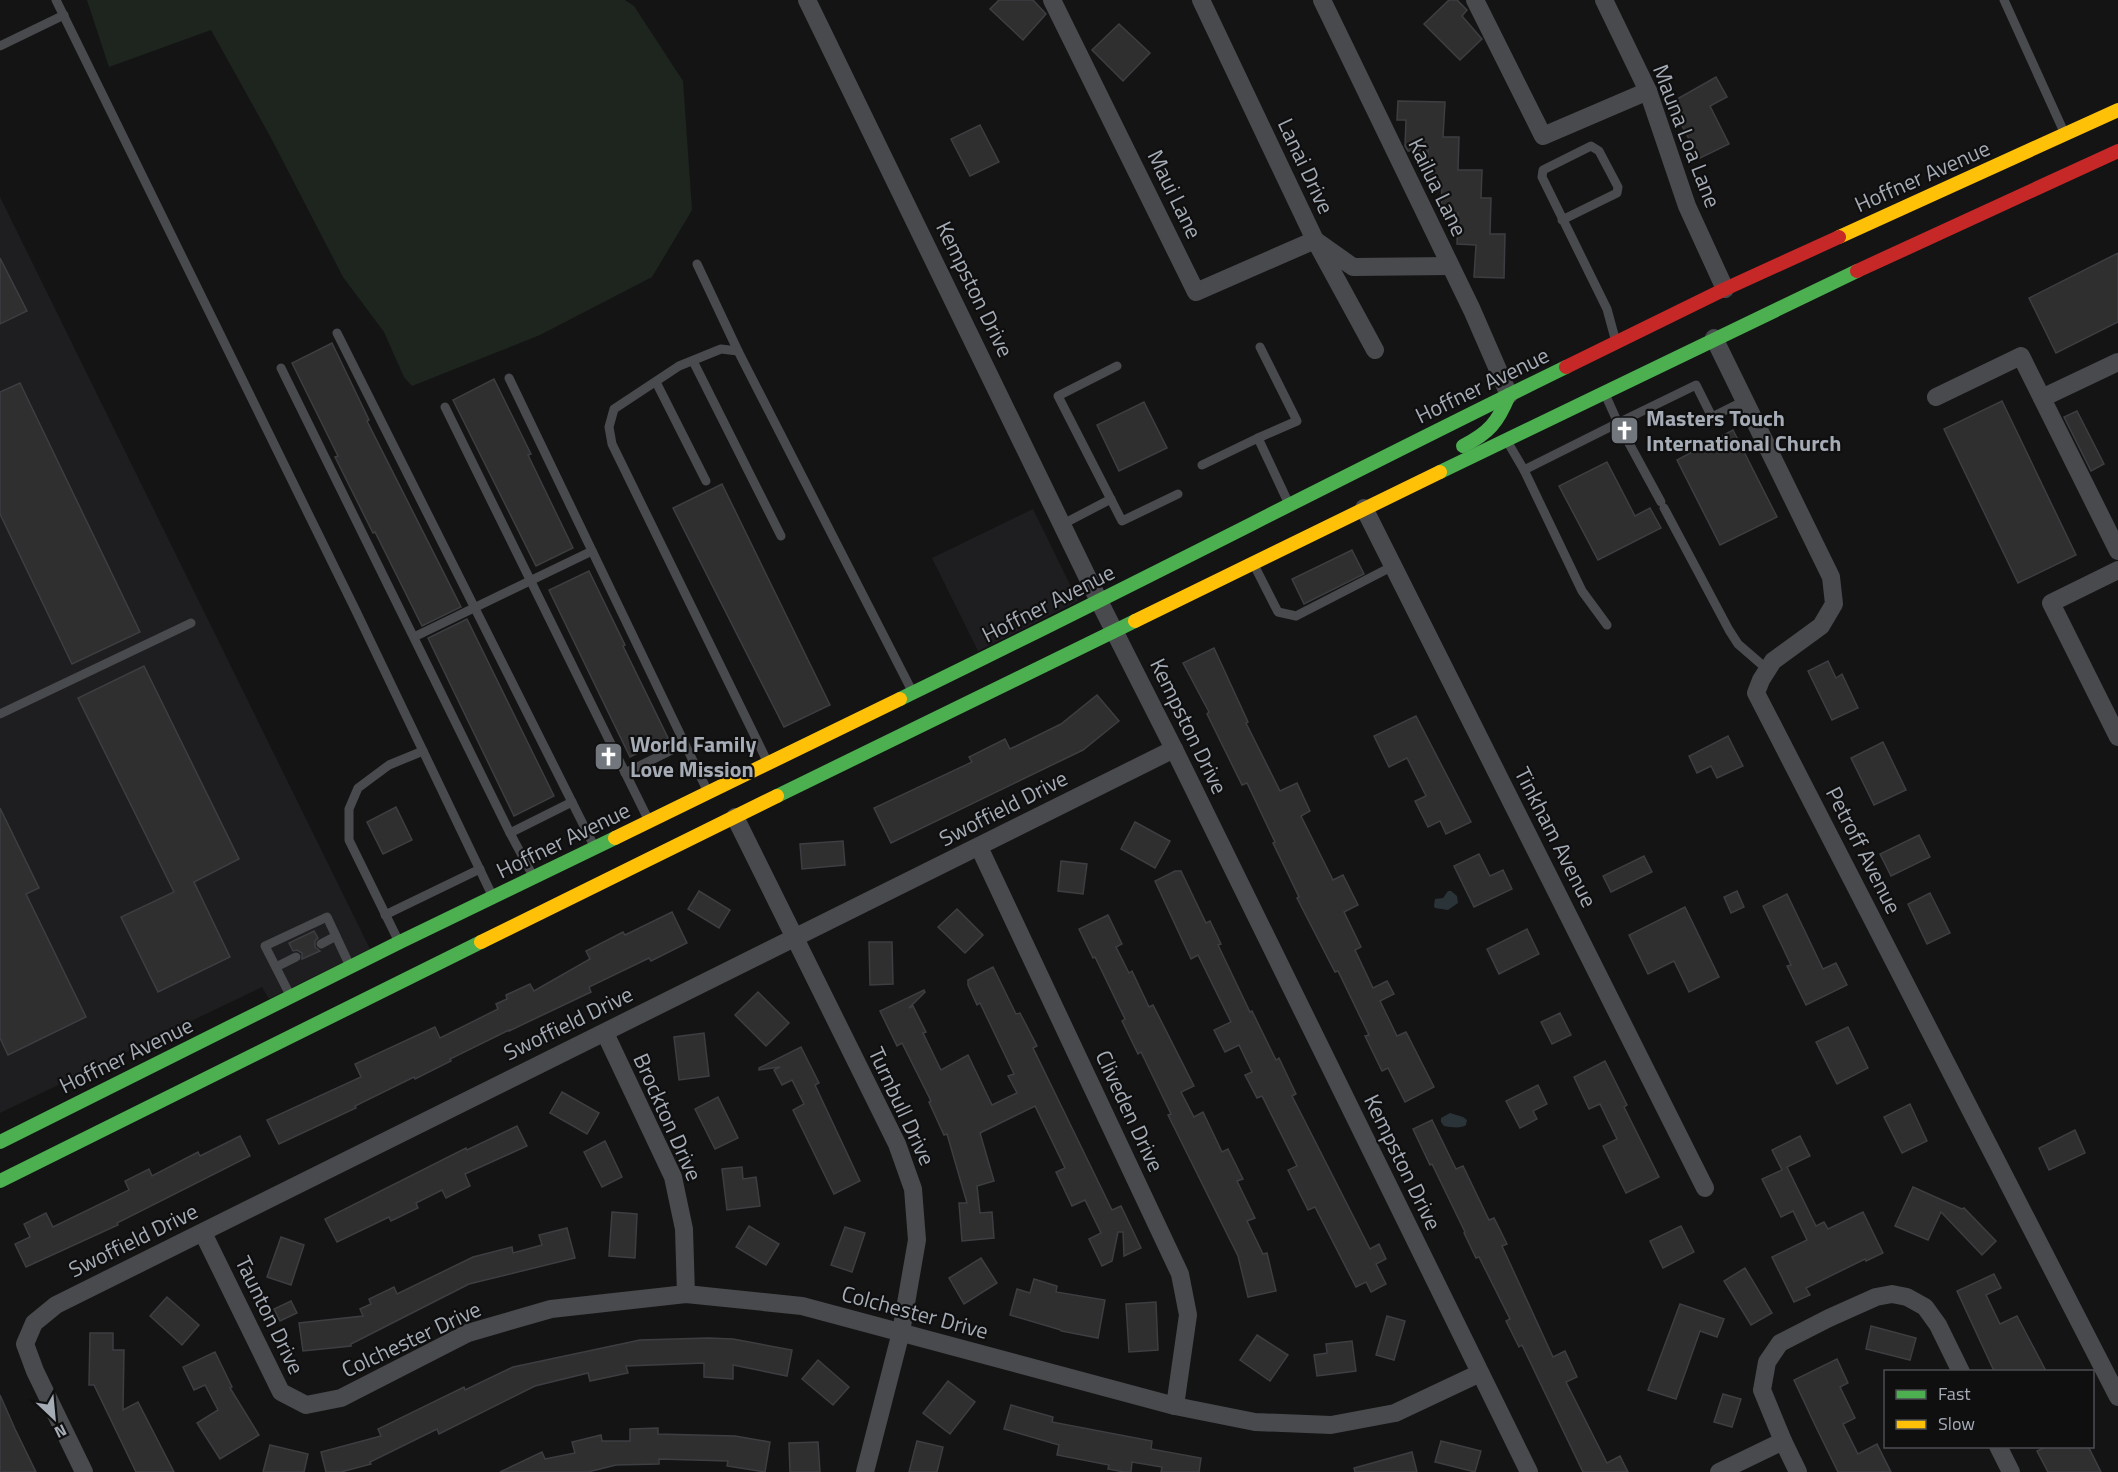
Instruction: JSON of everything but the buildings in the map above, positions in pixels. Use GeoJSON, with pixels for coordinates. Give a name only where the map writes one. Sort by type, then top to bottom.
{"type":"FeatureCollection","features":[{"type":"Feature","properties":{"kind":"main road","name":"Hoffner Avenue"},"geometry":{"type":"LineString","coordinates":[[0,1142],[350,966],[913,693],[1725,289],[2118,110]]}},
{"type":"Feature","properties":{"kind":"main road"},"geometry":{"type":"LineString","coordinates":[[0,1181],[1364,508],[1714,338],[1966,219],[2118,151]]}},
{"type":"Feature","properties":{"kind":"main road"},"geometry":{"type":"LineString","coordinates":[[1760,288],[1852,244],[1883,217]]}},
{"type":"Feature","properties":{"kind":"main road"},"geometry":{"type":"LineString","coordinates":[[1714,338],[1724,320]]}},
{"type":"Feature","properties":{"kind":"main road"},"geometry":{"type":"LineString","coordinates":[[1364,508],[1421,467],[1486,435],[1502,415],[1509,395]]}},
{"type":"Feature","properties":{"kind":"main road"},"geometry":{"type":"LineString","coordinates":[[556,905],[570,884],[734,805],[752,790],[763,765]]}},
{"type":"Feature","properties":{"kind":"street","name":"Kempston Drive"},"geometry":{"type":"LineString","coordinates":[[807,0],[1099,601],[1529,1472]]}},
{"type":"Feature","properties":{"kind":"street","name":"Maui Lane"},"geometry":{"type":"LineString","coordinates":[[1053,0],[1196,292],[1315,240]]}},
{"type":"Feature","properties":{"kind":"street","name":"Lanai Drive"},"geometry":{"type":"LineString","coordinates":[[1201,0],[1315,240],[1375,350]]}},
{"type":"Feature","properties":{"kind":"street","name":"Kailua Lane"},"geometry":{"type":"LineString","coordinates":[[1322,0],[1472,310],[1509,395]]}},
{"type":"Feature","properties":{"kind":"street"},"geometry":{"type":"LineString","coordinates":[[1475,0],[1543,136],[1648,91]]}},
{"type":"Feature","properties":{"kind":"street","name":"Mauna Loa Lane"},"geometry":{"type":"LineString","coordinates":[[1604,0],[1648,91],[1687,206],[1725,289]]}},
{"type":"Feature","properties":{"kind":"street"},"geometry":{"type":"LineString","coordinates":[[1315,240],[1353,267],[1450,267]]}},
{"type":"Feature","properties":{"kind":"street","name":"Petroff Avenue"},"geometry":{"type":"LineString","coordinates":[[1714,338],[1831,577],[1834,604],[1821,626],[1773,661],[1756,693],[2118,1397]]}},
{"type":"Feature","properties":{"kind":"street"},"geometry":{"type":"LineString","coordinates":[[1936,397],[2021,356],[2118,551]]}},
{"type":"Feature","properties":{"kind":"street"},"geometry":{"type":"LineString","coordinates":[[2042,398],[2118,362]]}},
{"type":"Feature","properties":{"kind":"street","name":"Tinkham Avenue"},"geometry":{"type":"LineString","coordinates":[[1364,508],[1705,1188]]}},
{"type":"Feature","properties":{"kind":"street"},"geometry":{"type":"LineString","coordinates":[[2115,725],[2051,603],[2118,570]]}},
{"type":"Feature","properties":{"kind":"street","name":"Swoffield Drive"},"geometry":{"type":"LineString","coordinates":[[84,1472],[35,1371],[25,1344],[34,1323],[57,1305],[1174,749]]}},
{"type":"Feature","properties":{"kind":"street","name":"Turnbull Drive"},"geometry":{"type":"LineString","coordinates":[[735,817],[897,1144],[913,1189],[916,1240],[900,1332],[865,1472]]}},
{"type":"Feature","properties":{"kind":"street","name":"Cliveden Drive"},"geometry":{"type":"LineString","coordinates":[[979,847],[1180,1274],[1188,1315],[1175,1407]]}},
{"type":"Feature","properties":{"kind":"street","name":"Brockton Drive"},"geometry":{"type":"LineString","coordinates":[[605,1033],[673,1177],[684,1229],[686,1294]]}},
{"type":"Feature","properties":{"kind":"street","name":"Taunton Drive"},"geometry":{"type":"LineString","coordinates":[[203,1233],[281,1392],[306,1405],[341,1398]]}},
{"type":"Feature","properties":{"kind":"street","name":"Colchester Drive"},"geometry":{"type":"LineString","coordinates":[[341,1398],[468,1333],[551,1309],[686,1294],[802,1306],[1175,1407],[1255,1422],[1331,1425],[1395,1413],[1480,1373]]}},
{"type":"Feature","properties":{"kind":"street"},"geometry":{"type":"LineString","coordinates":[[1798,1472],[1762,1390],[1767,1362],[1780,1343],[1829,1317],[1876,1297],[1892,1294],[1907,1297],[1925,1307],[1938,1325],[1960,1370]]}},
{"type":"Feature","properties":{"kind":"street"},"geometry":{"type":"LineString","coordinates":[[1719,1472],[1783,1441]]}},
{"type":"Feature","properties":{"kind":"street"},"geometry":{"type":"LineString","coordinates":[[1999,1448],[2011,1472]]}},
{"type":"Feature","properties":{"kind":"lane"},"geometry":{"type":"LineString","coordinates":[[56,0],[493,897]]}},
{"type":"Feature","properties":{"kind":"lane"},"geometry":{"type":"LineString","coordinates":[[2004,0],[2065,135]]}},
{"type":"Feature","properties":{"kind":"lane"},"geometry":{"type":"LineString","coordinates":[[0,46],[64,15]]}},
{"type":"Feature","properties":{"kind":"lane"},"geometry":{"type":"LineString","coordinates":[[1562,220],[1617,193],[1618,187],[1599,151],[1591,146],[1543,170],[1542,177],[1562,220],[1607,309],[1617,344]]}},
{"type":"Feature","properties":{"kind":"lane"},"geometry":{"type":"LineString","coordinates":[[697,264],[738,351],[913,693]]}},
{"type":"Feature","properties":{"kind":"lane"},"geometry":{"type":"LineString","coordinates":[[337,333],[595,848]]}},
{"type":"Feature","properties":{"kind":"lane"},"geometry":{"type":"LineString","coordinates":[[1202,465],[1297,421],[1260,347]]}},
{"type":"Feature","properties":{"kind":"lane"},"geometry":{"type":"LineString","coordinates":[[738,351],[721,350],[679,366],[614,409],[609,427],[612,444],[763,765]]}},
{"type":"Feature","properties":{"kind":"lane"},"geometry":{"type":"LineString","coordinates":[[693,361],[781,536]]}},
{"type":"Feature","properties":{"kind":"lane"},"geometry":{"type":"LineString","coordinates":[[1117,366],[1058,396],[1122,521],[1178,494]]}},
{"type":"Feature","properties":{"kind":"lane"},"geometry":{"type":"LineString","coordinates":[[281,368],[533,877]]}},
{"type":"Feature","properties":{"kind":"lane"},"geometry":{"type":"LineString","coordinates":[[509,378],[708,792]]}},
{"type":"Feature","properties":{"kind":"lane"},"geometry":{"type":"LineString","coordinates":[[656,382],[706,481]]}},
{"type":"Feature","properties":{"kind":"lane"},"geometry":{"type":"LineString","coordinates":[[1524,470],[1696,385],[1712,417],[1744,401]]}},
{"type":"Feature","properties":{"kind":"lane"},"geometry":{"type":"LineString","coordinates":[[1604,392],[1618,423],[1737,644],[1768,670]]}},
{"type":"Feature","properties":{"kind":"lane"},"geometry":{"type":"LineString","coordinates":[[445,407],[649,822]]}},
{"type":"Feature","properties":{"kind":"lane"},"geometry":{"type":"LineString","coordinates":[[1258,438],[1289,504]]}},
{"type":"Feature","properties":{"kind":"lane"},"geometry":{"type":"LineString","coordinates":[[1506,440],[1524,470],[1582,591],[1607,625]]}},
{"type":"Feature","properties":{"kind":"lane"},"geometry":{"type":"LineString","coordinates":[[1063,524],[1111,499]]}},
{"type":"Feature","properties":{"kind":"lane"},"geometry":{"type":"LineString","coordinates":[[414,637],[592,551]]}},
{"type":"Feature","properties":{"kind":"lane"},"geometry":{"type":"LineString","coordinates":[[1253,563],[1278,612],[1296,616],[1393,566]]}},
{"type":"Feature","properties":{"kind":"lane"},"geometry":{"type":"LineString","coordinates":[[0,714],[191,622]]}},
{"type":"Feature","properties":{"kind":"lane"},"geometry":{"type":"LineString","coordinates":[[625,773],[684,744]]}},
{"type":"Feature","properties":{"kind":"lane"},"geometry":{"type":"LineString","coordinates":[[400,942],[350,840],[349,809],[358,788],[389,765],[423,751]]}},
{"type":"Feature","properties":{"kind":"lane"},"geometry":{"type":"LineString","coordinates":[[510,833],[572,802]]}},
{"type":"Feature","properties":{"kind":"lane"},"geometry":{"type":"LineString","coordinates":[[386,915],[480,869]]}},
{"type":"Feature","properties":{"kind":"lane"},"geometry":{"type":"LineString","coordinates":[[290,996],[265,946],[327,917],[350,966]]}},
{"type":"Feature","properties":{"kind":"lane"},"geometry":{"type":"LineString","coordinates":[[321,944],[336,936]]}},
{"type":"Feature","properties":{"kind":"lane"},"geometry":{"type":"LineString","coordinates":[[276,967],[296,957]]}},
{"type":"Feature","properties":{"kind":"shaded area"},"geometry":{"type":"Polygon","coordinates":[[[87,0],[625,0],[634,6],[683,81],[692,210],[652,277],[540,335],[412,386],[404,377],[384,332],[343,277],[270,136],[211,30],[109,67],[87,0]]]}},
{"type":"Feature","properties":{"kind":"shaded area"},"geometry":{"type":"Polygon","coordinates":[[[0,197],[370,949],[269,999],[262,987],[0,1113],[0,197]]]}},
{"type":"Feature","properties":{"kind":"shaded area"},"geometry":{"type":"Polygon","coordinates":[[[1033,509],[1078,601],[978,651],[932,558],[1033,509]]]}},
{"type":"Feature","properties":{"kind":"shaded area"},"geometry":{"type":"Polygon","coordinates":[[[1448,891],[1457,896],[1458,903],[1448,910],[1435,908],[1435,899],[1443,898],[1448,891]]]}},
{"type":"Feature","properties":{"kind":"shaded area"},"geometry":{"type":"Polygon","coordinates":[[[1450,1113],[1467,1120],[1466,1125],[1444,1126],[1441,1118],[1450,1113]]]}},
{"type":"Feature","properties":{"kind":"traffic: fast"},"geometry":{"type":"LineString","coordinates":[[1440,472],[1857,271]]}},
{"type":"Feature","properties":{"kind":"traffic: fast"},"geometry":{"type":"LineString","coordinates":[[900,699],[1566,367]]}},
{"type":"Feature","properties":{"kind":"traffic: fast"},"geometry":{"type":"LineString","coordinates":[[1463,446],[1492,426],[1509,395]]}},
{"type":"Feature","properties":{"kind":"traffic: fast"},"geometry":{"type":"LineString","coordinates":[[777,796],[1135,621]]}},
{"type":"Feature","properties":{"kind":"traffic: fast"},"geometry":{"type":"LineString","coordinates":[[0,1142],[400,942],[615,838]]}},
{"type":"Feature","properties":{"kind":"traffic: fast"},"geometry":{"type":"LineString","coordinates":[[0,1181],[481,942]]}},
{"type":"Feature","properties":{"kind":"traffic: slow"},"geometry":{"type":"LineString","coordinates":[[1839,237],[2118,110]]}},
{"type":"Feature","properties":{"kind":"traffic: slow"},"geometry":{"type":"LineString","coordinates":[[1135,621],[1440,472]]}},
{"type":"Feature","properties":{"kind":"traffic: slow"},"geometry":{"type":"LineString","coordinates":[[615,838],[900,699]]}},
{"type":"Feature","properties":{"kind":"traffic: slow"},"geometry":{"type":"LineString","coordinates":[[481,942],[777,796]]}},
{"type":"Feature","properties":{"kind":"traffic: jam"},"geometry":{"type":"LineString","coordinates":[[1857,271],[2118,151]]}},
{"type":"Feature","properties":{"kind":"traffic: jam"},"geometry":{"type":"LineString","coordinates":[[1566,367],[1725,289],[1839,237]]}},
{"type":"Feature","properties":{"kind":"place","name":"Masters Touch International Church"},"geometry":{"type":"Point","coordinates":[1625,431]}},
{"type":"Feature","properties":{"kind":"place","name":"World Family Love Mission"},"geometry":{"type":"Point","coordinates":[609,757]}}]}
